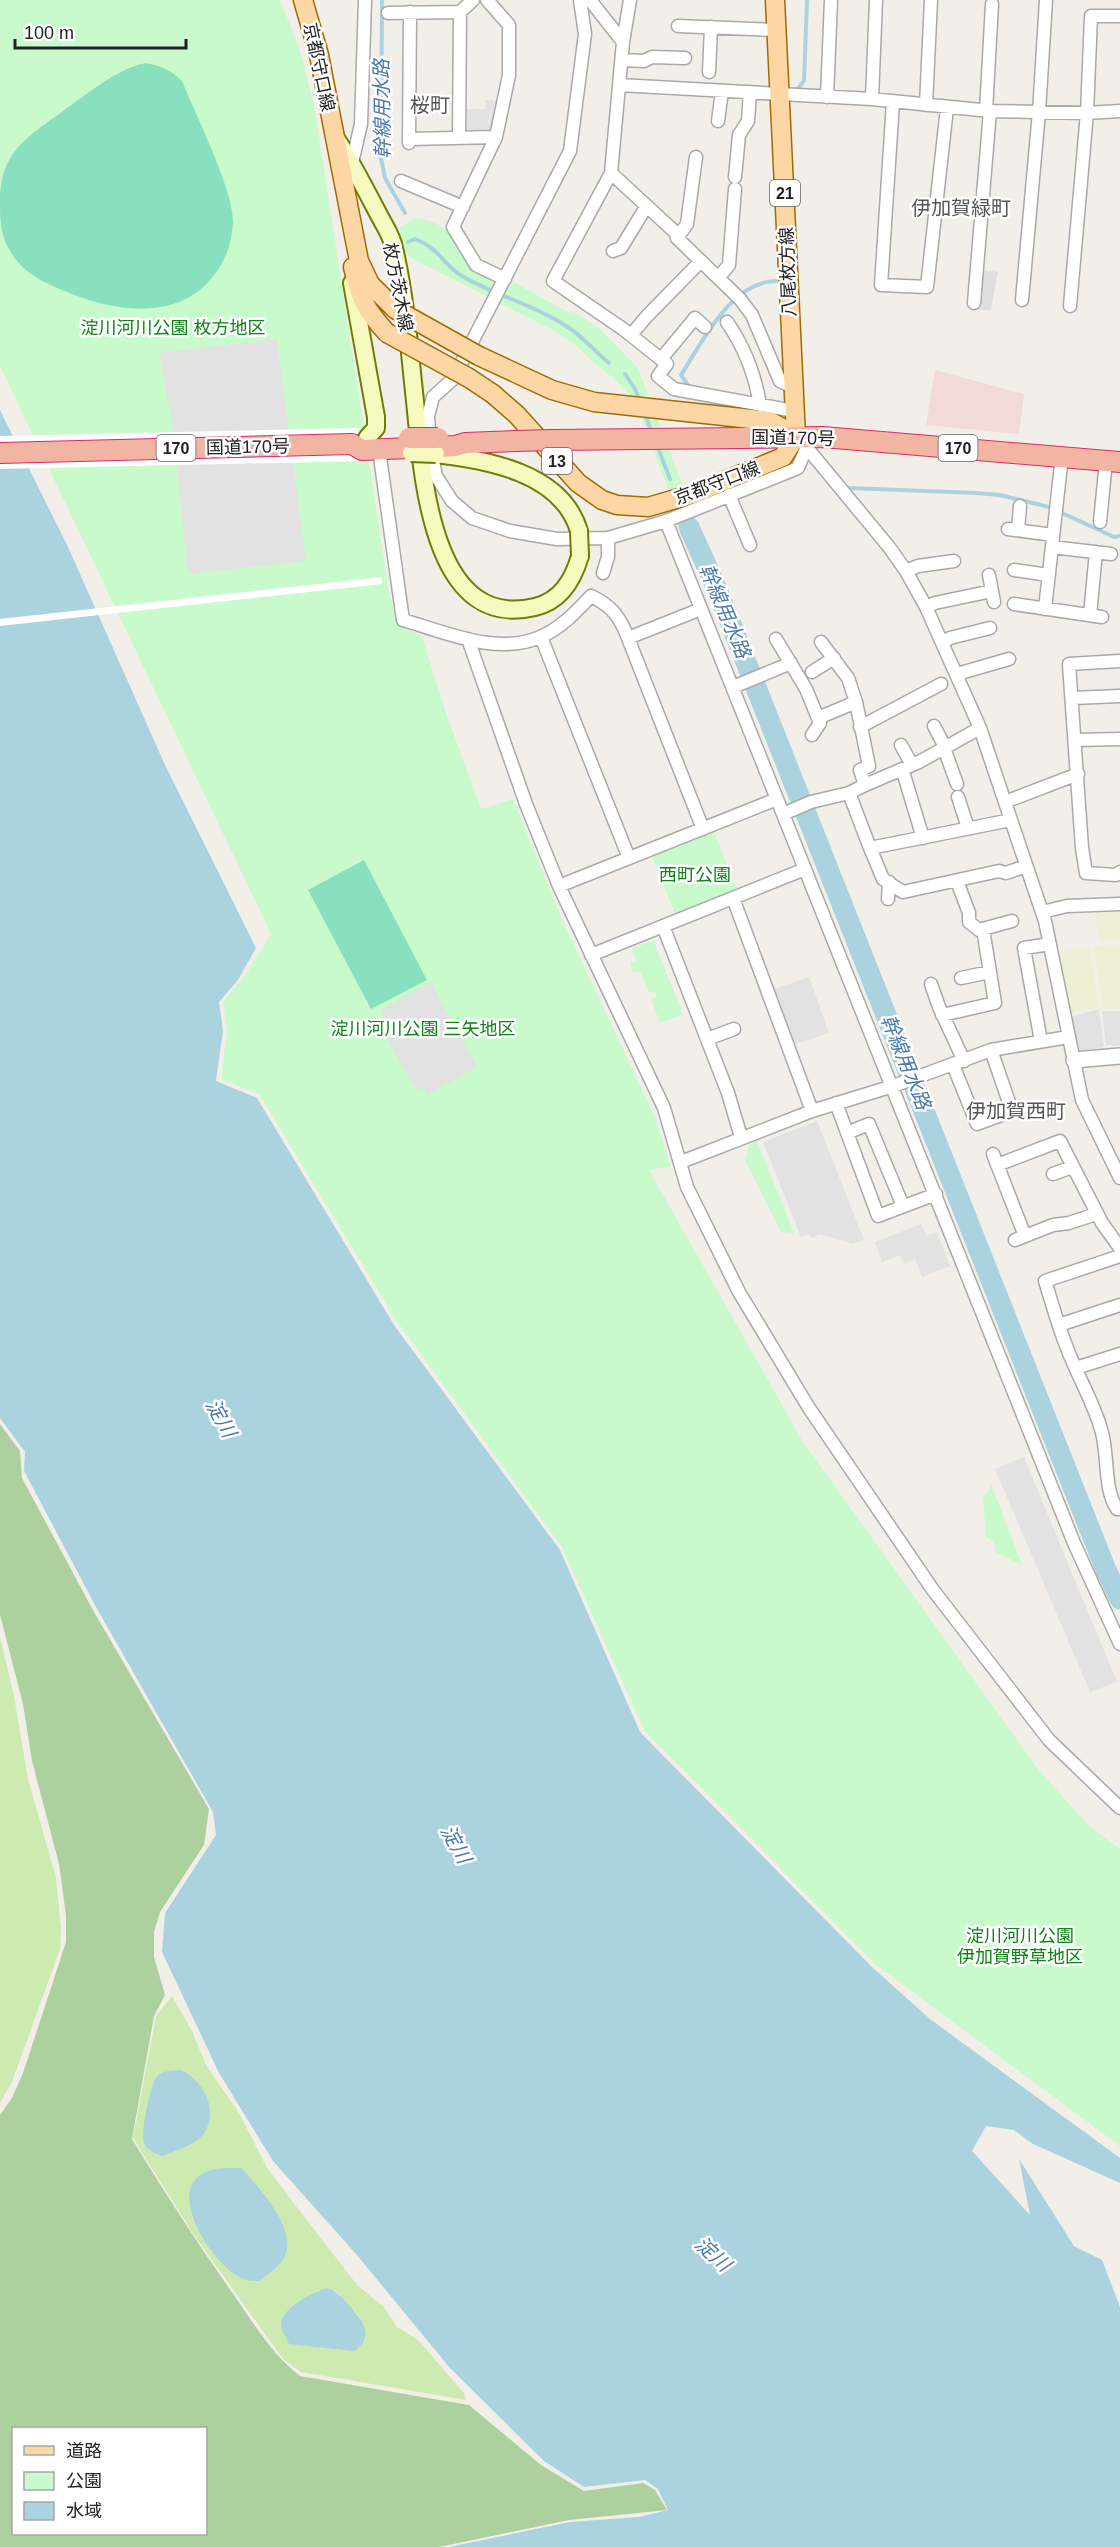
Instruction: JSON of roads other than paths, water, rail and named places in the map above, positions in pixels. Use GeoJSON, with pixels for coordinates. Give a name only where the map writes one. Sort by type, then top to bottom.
{"type":"FeatureCollection","features":[{"type":"Feature","properties":{"kind":"highway","name":"国道170号"},"geometry":{"type":"LineString","coordinates":[[0,453],[364,444],[438,447],[453,438],[465,442],[668,437],[802,441],[1113,461]]}},
{"type":"Feature","properties":{"kind":"main road","name":"京都守口線"},"geometry":{"type":"LineString","coordinates":[[303,0],[319,55],[359,261],[370,284],[394,309],[479,356],[552,390],[594,402],[770,421],[802,441],[783,457],[693,494],[665,513],[641,507],[617,505],[589,493],[517,415],[493,394],[387,333],[369,314],[362,302],[348,244],[334,171],[333,134]]}},
{"type":"Feature","properties":{"kind":"main road","name":"八尾枚方線"},"geometry":{"type":"LineString","coordinates":[[775,0],[794,411],[802,441]]}},
{"type":"Feature","properties":{"kind":"main road","name":"枚方茨木線"},"geometry":{"type":"LineString","coordinates":[[333,134],[352,163],[393,244],[404,295],[426,500],[439,543],[448,563],[474,596],[489,606],[507,610],[524,610],[541,606],[554,599],[567,587],[586,535],[560,499],[549,488],[529,477],[438,447]]}},
{"type":"Feature","properties":{"kind":"main road"},"geometry":{"type":"LineString","coordinates":[[348,244],[353,293],[376,417],[376,428],[364,444]]}},
{"type":"Feature","properties":{"kind":"street"},"geometry":{"type":"LineString","coordinates":[[352,163],[361,124],[365,0]]}},
{"type":"Feature","properties":{"kind":"street"},"geometry":{"type":"LineString","coordinates":[[388,13],[460,12],[473,0]]}},
{"type":"Feature","properties":{"kind":"street"},"geometry":{"type":"LineString","coordinates":[[487,0],[509,25],[509,75],[496,138],[453,227],[476,265],[505,279]]}},
{"type":"Feature","properties":{"kind":"street"},"geometry":{"type":"LineString","coordinates":[[580,0],[585,34],[570,151],[453,379],[433,397],[428,416],[430,446],[436,476],[452,501],[471,518],[510,531],[557,539],[586,535],[608,538],[665,513],[729,495],[798,468],[802,441]]}},
{"type":"Feature","properties":{"kind":"street"},"geometry":{"type":"LineString","coordinates":[[590,0],[623,42]]}},
{"type":"Feature","properties":{"kind":"street"},"geometry":{"type":"LineString","coordinates":[[630,0],[623,42],[611,173],[553,281],[631,335],[667,364],[658,376],[674,389],[794,411]]}},
{"type":"Feature","properties":{"kind":"street"},"geometry":{"type":"LineString","coordinates":[[827,97],[831,0]]}},
{"type":"Feature","properties":{"kind":"street"},"geometry":{"type":"LineString","coordinates":[[872,99],[876,0]]}},
{"type":"Feature","properties":{"kind":"street"},"geometry":{"type":"LineString","coordinates":[[926,105],[931,0]]}},
{"type":"Feature","properties":{"kind":"street"},"geometry":{"type":"LineString","coordinates":[[1022,300],[1039,112],[1046,0]]}},
{"type":"Feature","properties":{"kind":"street"},"geometry":{"type":"LineString","coordinates":[[974,303],[997,5]]}},
{"type":"Feature","properties":{"kind":"street"},"geometry":{"type":"LineString","coordinates":[[410,12],[409,141],[459,137],[496,138]]}},
{"type":"Feature","properties":{"kind":"street"},"geometry":{"type":"LineString","coordinates":[[459,137],[460,12]]}},
{"type":"Feature","properties":{"kind":"street"},"geometry":{"type":"LineString","coordinates":[[1070,306],[1088,113],[1091,16],[1120,16]]}},
{"type":"Feature","properties":{"kind":"street"},"geometry":{"type":"LineString","coordinates":[[678,26],[777,30]]}},
{"type":"Feature","properties":{"kind":"street"},"geometry":{"type":"LineString","coordinates":[[709,72],[711,27]]}},
{"type":"Feature","properties":{"kind":"street"},"geometry":{"type":"LineString","coordinates":[[622,60],[644,60],[652,57],[685,58]]}},
{"type":"Feature","properties":{"kind":"street"},"geometry":{"type":"LineString","coordinates":[[619,85],[872,99],[988,111],[1088,113],[1120,111]]}},
{"type":"Feature","properties":{"kind":"street"},"geometry":{"type":"LineString","coordinates":[[718,121],[722,91]]}},
{"type":"Feature","properties":{"kind":"street"},"geometry":{"type":"LineString","coordinates":[[718,278],[729,265],[739,135],[748,121],[750,92]]}},
{"type":"Feature","properties":{"kind":"street"},"geometry":{"type":"LineString","coordinates":[[893,102],[881,285],[927,287],[947,108]]}},
{"type":"Feature","properties":{"kind":"street"},"geometry":{"type":"LineString","coordinates":[[677,238],[687,224],[696,157]]}},
{"type":"Feature","properties":{"kind":"street"},"geometry":{"type":"LineString","coordinates":[[611,173],[676,233],[677,238],[738,297],[752,315],[780,381],[793,387]]}},
{"type":"Feature","properties":{"kind":"street"},"geometry":{"type":"LineString","coordinates":[[401,181],[463,207]]}},
{"type":"Feature","properties":{"kind":"street"},"geometry":{"type":"LineString","coordinates":[[613,251],[621,248],[646,207]]}},
{"type":"Feature","properties":{"kind":"street"},"geometry":{"type":"LineString","coordinates":[[631,335],[646,316],[701,261]]}},
{"type":"Feature","properties":{"kind":"street"},"geometry":{"type":"LineString","coordinates":[[661,359],[694,318],[705,327]]}},
{"type":"Feature","properties":{"kind":"street"},"geometry":{"type":"LineString","coordinates":[[727,322],[739,339],[755,376],[760,405]]}},
{"type":"Feature","properties":{"kind":"street"},"geometry":{"type":"LineString","coordinates":[[802,441],[906,571],[926,607],[957,674],[980,728],[1042,912],[1082,1100],[1120,1178]]}},
{"type":"Feature","properties":{"kind":"street"},"geometry":{"type":"LineString","coordinates":[[364,444],[403,620],[468,639],[508,644],[520,643],[540,637],[557,627],[593,593],[608,604],[620,618],[703,829]]}},
{"type":"Feature","properties":{"kind":"street"},"geometry":{"type":"LineString","coordinates":[[1045,609],[1062,456]]}},
{"type":"Feature","properties":{"kind":"street"},"geometry":{"type":"LineString","coordinates":[[1100,522],[1113,461]]}},
{"type":"Feature","properties":{"kind":"street"},"geometry":{"type":"LineString","coordinates":[[729,495],[750,545]]}},
{"type":"Feature","properties":{"kind":"street"},"geometry":{"type":"LineString","coordinates":[[1020,506],[1013,529],[1111,554]]}},
{"type":"Feature","properties":{"kind":"street"},"geometry":{"type":"LineString","coordinates":[[665,513],[701,609],[738,685],[777,799],[1074,1543],[1117,1627],[1120,1644]]}},
{"type":"Feature","properties":{"kind":"street"},"geometry":{"type":"LineString","coordinates":[[603,573],[608,557],[608,538]]}},
{"type":"Feature","properties":{"kind":"street"},"geometry":{"type":"LineString","coordinates":[[1014,604],[1096,616],[1096,552]]}},
{"type":"Feature","properties":{"kind":"street"},"geometry":{"type":"LineString","coordinates":[[906,571],[918,566],[954,561]]}},
{"type":"Feature","properties":{"kind":"street"},"geometry":{"type":"LineString","coordinates":[[1014,570],[1049,575]]}},
{"type":"Feature","properties":{"kind":"street"},"geometry":{"type":"LineString","coordinates":[[926,607],[935,603],[993,597],[989,575]]}},
{"type":"Feature","properties":{"kind":"street"},"geometry":{"type":"LineString","coordinates":[[628,638],[701,609]]}},
{"type":"Feature","properties":{"kind":"street"},"geometry":{"type":"LineString","coordinates":[[942,643],[950,638],[990,628]]}},
{"type":"Feature","properties":{"kind":"street"},"geometry":{"type":"LineString","coordinates":[[540,637],[629,858]]}},
{"type":"Feature","properties":{"kind":"street"},"geometry":{"type":"LineString","coordinates":[[468,639],[526,804],[559,886],[664,1108],[687,1187],[739,1292],[809,1408],[920,1570],[1049,1740],[1120,1808]]}},
{"type":"Feature","properties":{"kind":"street"},"geometry":{"type":"LineString","coordinates":[[776,639],[806,689],[820,723],[812,735]]}},
{"type":"Feature","properties":{"kind":"street"},"geometry":{"type":"LineString","coordinates":[[821,642],[848,678],[856,702],[869,766],[860,770],[865,785]]}},
{"type":"Feature","properties":{"kind":"street"},"geometry":{"type":"LineString","coordinates":[[812,672],[834,658]]}},
{"type":"Feature","properties":{"kind":"street"},"geometry":{"type":"LineString","coordinates":[[957,674],[1009,659]]}},
{"type":"Feature","properties":{"kind":"street"},"geometry":{"type":"LineString","coordinates":[[1120,661],[1069,664],[1082,848],[1086,873],[1116,875],[1120,872]]}},
{"type":"Feature","properties":{"kind":"street"},"geometry":{"type":"LineString","coordinates":[[738,685],[791,663]]}},
{"type":"Feature","properties":{"kind":"street"},"geometry":{"type":"LineString","coordinates":[[860,727],[903,712],[941,684]]}},
{"type":"Feature","properties":{"kind":"street"},"geometry":{"type":"LineString","coordinates":[[1072,698],[1120,696]]}},
{"type":"Feature","properties":{"kind":"street"},"geometry":{"type":"LineString","coordinates":[[818,718],[856,702]]}},
{"type":"Feature","properties":{"kind":"street"},"geometry":{"type":"LineString","coordinates":[[934,726],[945,748],[957,784]]}},
{"type":"Feature","properties":{"kind":"street"},"geometry":{"type":"LineString","coordinates":[[783,814],[811,802],[849,793],[908,770],[980,728]]}},
{"type":"Feature","properties":{"kind":"street"},"geometry":{"type":"LineString","coordinates":[[1075,740],[1120,739]]}},
{"type":"Feature","properties":{"kind":"street"},"geometry":{"type":"LineString","coordinates":[[901,745],[923,838]]}},
{"type":"Feature","properties":{"kind":"street"},"geometry":{"type":"LineString","coordinates":[[1005,802],[1078,774]]}},
{"type":"Feature","properties":{"kind":"street"},"geometry":{"type":"LineString","coordinates":[[849,793],[883,879],[903,892],[999,871],[1006,873],[1026,866]]}},
{"type":"Feature","properties":{"kind":"street"},"geometry":{"type":"LineString","coordinates":[[958,797],[968,828]]}},
{"type":"Feature","properties":{"kind":"street"},"geometry":{"type":"LineString","coordinates":[[559,886],[777,799]]}},
{"type":"Feature","properties":{"kind":"street"},"geometry":{"type":"LineString","coordinates":[[870,848],[1011,820]]}},
{"type":"Feature","properties":{"kind":"street"},"geometry":{"type":"LineString","coordinates":[[591,955],[805,869]]}},
{"type":"Feature","properties":{"kind":"street"},"geometry":{"type":"LineString","coordinates":[[957,881],[969,913],[969,922],[979,930],[1012,921]]}},
{"type":"Feature","properties":{"kind":"street"},"geometry":{"type":"LineString","coordinates":[[888,899],[889,882]]}},
{"type":"Feature","properties":{"kind":"street"},"geometry":{"type":"LineString","coordinates":[[733,898],[812,1111]]}},
{"type":"Feature","properties":{"kind":"street"},"geometry":{"type":"LineString","coordinates":[[1042,912],[1067,906],[1120,904]]}},
{"type":"Feature","properties":{"kind":"street"},"geometry":{"type":"LineString","coordinates":[[663,926],[728,1093],[741,1137]]}},
{"type":"Feature","properties":{"kind":"street"},"geometry":{"type":"LineString","coordinates":[[942,1015],[995,1003],[983,929]]}},
{"type":"Feature","properties":{"kind":"street"},"geometry":{"type":"LineString","coordinates":[[1041,1041],[1024,948],[1050,944]]}},
{"type":"Feature","properties":{"kind":"street"},"geometry":{"type":"LineString","coordinates":[[961,978],[990,972]]}},
{"type":"Feature","properties":{"kind":"street"},"geometry":{"type":"LineString","coordinates":[[931,984],[959,1063],[977,1124],[1012,1111],[991,1050]]}},
{"type":"Feature","properties":{"kind":"street"},"geometry":{"type":"LineString","coordinates":[[707,1039],[734,1029]]}},
{"type":"Feature","properties":{"kind":"street"},"geometry":{"type":"LineString","coordinates":[[681,1162],[812,1111],[893,1086],[991,1050],[1020,1047],[1068,1037]]}},
{"type":"Feature","properties":{"kind":"street"},"geometry":{"type":"LineString","coordinates":[[1074,1060],[1120,1056]]}},
{"type":"Feature","properties":{"kind":"street"},"geometry":{"type":"LineString","coordinates":[[836,1103],[878,1216],[936,1194]]}},
{"type":"Feature","properties":{"kind":"street"},"geometry":{"type":"LineString","coordinates":[[847,1133],[869,1124],[903,1206]]}},
{"type":"Feature","properties":{"kind":"street"},"geometry":{"type":"LineString","coordinates":[[1096,1214],[1069,1223],[1053,1225],[1020,1238],[995,1159],[1060,1141],[1096,1214],[1120,1248]]}},
{"type":"Feature","properties":{"kind":"street"},"geometry":{"type":"LineString","coordinates":[[1053,1174],[1072,1167]]}},
{"type":"Feature","properties":{"kind":"street"},"geometry":{"type":"LineString","coordinates":[[1120,1256],[1045,1281],[1059,1325],[1101,1427],[1107,1452],[1109,1489],[1113,1503],[1117,1509],[1120,1509]]}},
{"type":"Feature","properties":{"kind":"street"},"geometry":{"type":"LineString","coordinates":[[1059,1325],[1120,1305]]}},
{"type":"Feature","properties":{"kind":"street"},"geometry":{"type":"LineString","coordinates":[[1076,1368],[1113,1352]]}},
{"type":"Feature","properties":{"kind":"water","name":"淀川"},"geometry":{"type":"Polygon","coordinates":[[[0,410],[68,547],[165,765],[256,948],[238,980],[219,1002],[223,1031],[216,1081],[257,1098],[394,1325],[560,1550],[640,1732],[872,1967],[930,2019],[1120,2158],[1120,2183],[1033,2144],[1014,2130],[986,2126],[972,2151],[1030,2215],[1019,2159],[1074,2246],[1102,2260],[1120,2307],[1120,2547],[449,2547],[570,2522],[639,2517],[668,2510],[658,2489],[645,2480],[584,2487],[544,2461],[450,2368],[356,2254],[273,2161],[219,2073],[162,1952],[165,1913],[216,1835],[213,1812],[96,1607],[24,1471],[25,1452],[0,1418],[0,410]]]}},
{"type":"Feature","properties":{"kind":"water"},"geometry":{"type":"Polygon","coordinates":[[[181,2070],[190,2075],[203,2090],[210,2109],[210,2118],[201,2137],[188,2146],[162,2156],[149,2150],[144,2143],[147,2108],[152,2087],[158,2075],[166,2071],[181,2070]]]}},
{"type":"Feature","properties":{"kind":"water"},"geometry":{"type":"Polygon","coordinates":[[[218,2168],[241,2168],[275,2210],[286,2235],[287,2247],[284,2258],[276,2268],[259,2281],[241,2278],[220,2261],[200,2233],[189,2202],[190,2189],[201,2174],[218,2168]]]}},
{"type":"Feature","properties":{"kind":"water"},"geometry":{"type":"Polygon","coordinates":[[[327,2288],[343,2298],[363,2323],[364,2340],[354,2351],[289,2344],[282,2330],[282,2319],[291,2307],[306,2297],[327,2288]]]}},
{"type":"Feature","properties":{"kind":"waterway","name":"幹線用水路"},"geometry":{"type":"LineString","coordinates":[[382,0],[381,158],[385,178],[405,213]]}},
{"type":"Feature","properties":{"kind":"waterway"},"geometry":{"type":"LineString","coordinates":[[794,93],[804,81],[807,0]]}},
{"type":"Feature","properties":{"kind":"waterway","name":"幹線用水路"},"geometry":{"type":"LineString","coordinates":[[408,242],[415,239],[423,243],[462,276],[563,324],[609,363]]}},
{"type":"Feature","properties":{"kind":"waterway"},"geometry":{"type":"LineString","coordinates":[[688,385],[681,375],[720,315],[747,290],[762,283],[778,281]]}},
{"type":"Feature","properties":{"kind":"waterway","name":"幹線用水路"},"geometry":{"type":"LineString","coordinates":[[625,374],[640,402]]}},
{"type":"Feature","properties":{"kind":"waterway","name":"幹線用水路"},"geometry":{"type":"LineString","coordinates":[[645,415],[652,433]]}},
{"type":"Feature","properties":{"kind":"waterway","name":"幹線用水路"},"geometry":{"type":"LineString","coordinates":[[657,445],[670,479]]}},
{"type":"Feature","properties":{"kind":"waterway"},"geometry":{"type":"LineString","coordinates":[[849,488],[1000,495],[1053,508]]}},
{"type":"Feature","properties":{"kind":"waterway"},"geometry":{"type":"LineString","coordinates":[[1060,512],[1114,537],[1120,536]]}},
{"type":"Feature","properties":{"kind":"waterway","name":"幹線用水路"},"geometry":{"type":"LineString","coordinates":[[689,527],[717,589],[1106,1570],[1120,1599]]}},
{"type":"Feature","properties":{"kind":"district","name":"桜町"},"geometry":{"type":"Point","coordinates":[430,105]}},
{"type":"Feature","properties":{"kind":"district","name":"伊加賀緑町"},"geometry":{"type":"Point","coordinates":[961,208]}},
{"type":"Feature","properties":{"kind":"district","name":"伊加賀西町"},"geometry":{"type":"Point","coordinates":[1016,1111]}},
{"type":"Feature","properties":{"kind":"park label","name":"淀川河川公園 枚方地区"},"geometry":{"type":"Point","coordinates":[173,328]}},
{"type":"Feature","properties":{"kind":"park label","name":"西町公園"},"geometry":{"type":"Point","coordinates":[695,875]}},
{"type":"Feature","properties":{"kind":"park label","name":"淀川河川公園 三矢地区"},"geometry":{"type":"Point","coordinates":[423,1029]}},
{"type":"Feature","properties":{"kind":"park label","name":"淀川河川公園 伊加賀野草地区"},"geometry":{"type":"Point","coordinates":[1020,1946]}}]}
